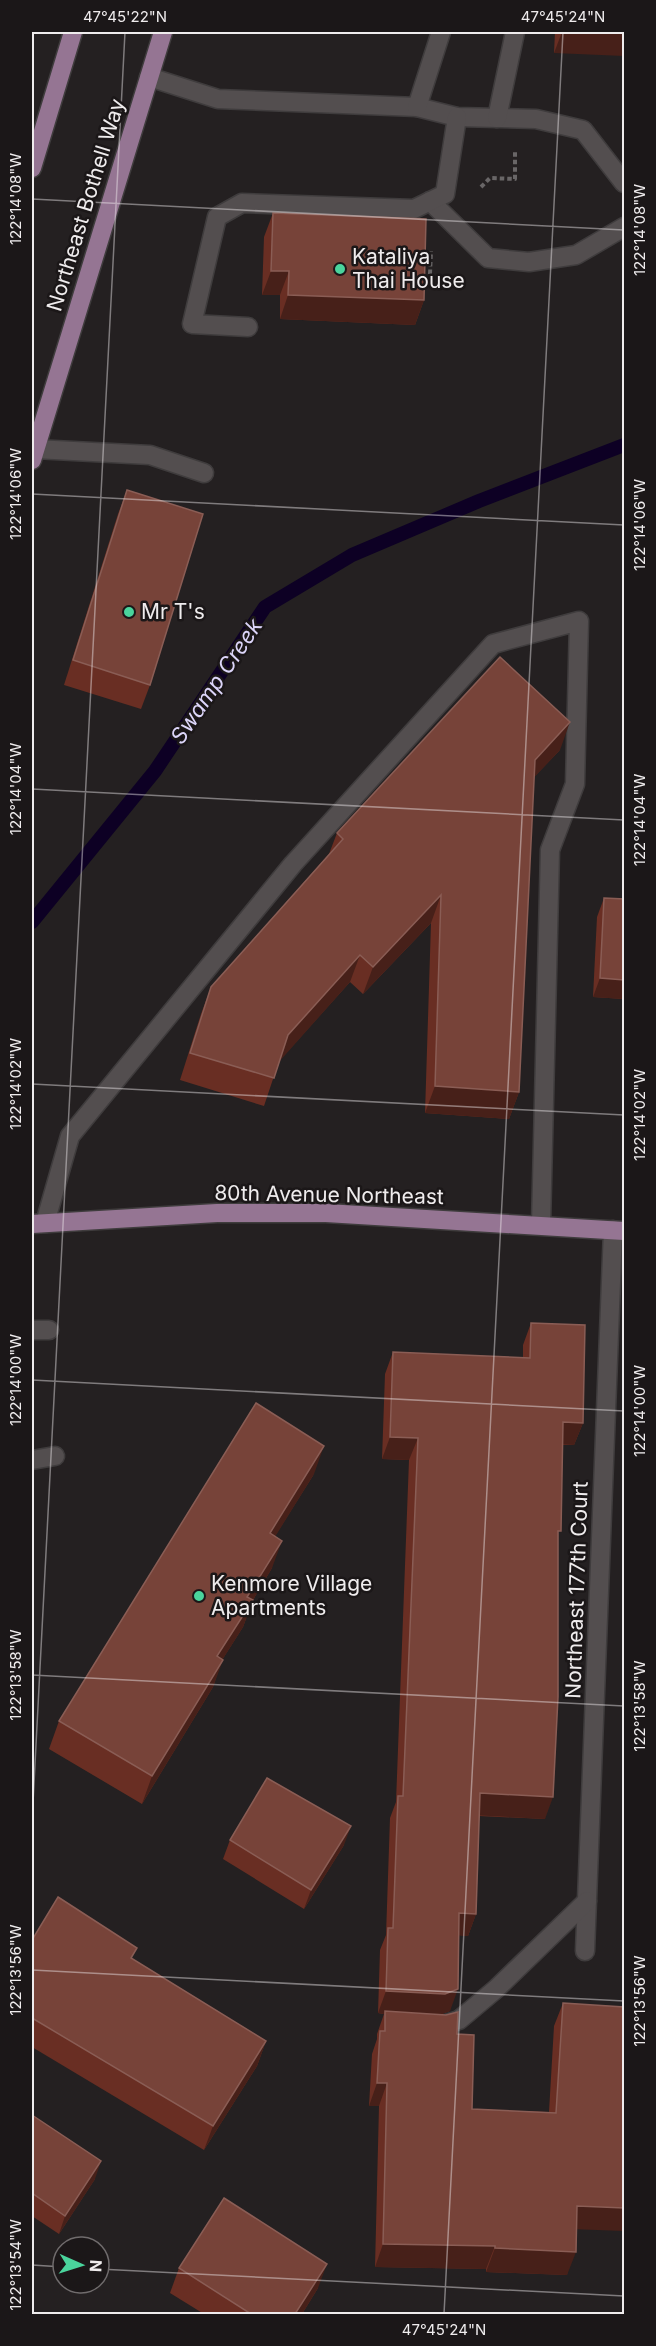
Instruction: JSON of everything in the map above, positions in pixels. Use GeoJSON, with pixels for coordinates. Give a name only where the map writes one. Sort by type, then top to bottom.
{"type":"FeatureCollection","features":[{"type":"Feature","properties":{"kind":"main road"},"geometry":{"type":"LineString","coordinates":[[32,168],[73,32]]}},
{"type":"Feature","properties":{"kind":"main road","name":"Northeast Bothell Way"},"geometry":{"type":"LineString","coordinates":[[33,455],[163,32]]}},
{"type":"Feature","properties":{"kind":"main road","name":"80th Avenue Northeast"},"geometry":{"type":"LineString","coordinates":[[38,1224],[217,1213],[326,1213],[619,1230]]}},
{"type":"Feature","properties":{"kind":"street"},"geometry":{"type":"LineString","coordinates":[[417,107],[441,32]]}},
{"type":"Feature","properties":{"kind":"street"},"geometry":{"type":"LineString","coordinates":[[497,118],[515,32]]}},
{"type":"Feature","properties":{"kind":"street"},"geometry":{"type":"LineString","coordinates":[[149,77],[218,99],[417,107],[456,117],[536,119],[583,130],[624,183]]}},
{"type":"Feature","properties":{"kind":"street"},"geometry":{"type":"LineString","coordinates":[[249,327],[192,324],[217,217],[242,203],[414,209],[445,194],[456,117]]}},
{"type":"Feature","properties":{"kind":"street"},"geometry":{"type":"LineString","coordinates":[[430,201],[488,258],[528,262],[576,255],[624,228]]}},
{"type":"Feature","properties":{"kind":"street"},"geometry":{"type":"LineString","coordinates":[[33,455],[150,455],[204,472]]}},
{"type":"Feature","properties":{"kind":"street"},"geometry":{"type":"LineString","coordinates":[[38,1224],[70,1136],[293,864],[493,645],[579,621],[575,784],[550,850],[541,1225]]}},
{"type":"Feature","properties":{"kind":"street","name":"Northeast 177th Court"},"geometry":{"type":"LineString","coordinates":[[585,1952],[619,1230]]}},
{"type":"Feature","properties":{"kind":"street"},"geometry":{"type":"LineString","coordinates":[[32,1461],[55,1456]]}},
{"type":"Feature","properties":{"kind":"street"},"geometry":{"type":"LineString","coordinates":[[415,2025],[438,2027],[459,2020],[496,1989],[587,1901]]}},
{"type":"Feature","properties":{"kind":"path"},"geometry":{"type":"LineString","coordinates":[[430,274],[432,231],[490,178],[515,179],[516,148],[526,119]]}},
{"type":"Feature","properties":{"kind":"building","name":"Kataliya Thai House"},"geometry":{"type":"Polygon","coordinates":[[[273,213],[426,219],[424,300],[288,295],[289,271],[271,271],[273,213]]]}},
{"type":"Feature","properties":{"kind":"building","name":"Mr T's"},"geometry":{"type":"Polygon","coordinates":[[[127,490],[203,514],[150,685],[73,660],[127,490]]]}},
{"type":"Feature","properties":{"kind":"building"},"geometry":{"type":"Polygon","coordinates":[[[500,657],[570,722],[535,760],[519,1092],[435,1086],[441,895],[373,967],[360,955],[288,1035],[274,1078],[190,1053],[211,987],[343,839],[337,833],[500,657]]]}},
{"type":"Feature","properties":{"kind":"building"},"geometry":{"type":"Polygon","coordinates":[[[604,898],[624,899],[624,980],[600,978],[604,898]]]}},
{"type":"Feature","properties":{"kind":"building"},"geometry":{"type":"Polygon","coordinates":[[[531,1323],[585,1325],[583,1423],[563,1422],[561,1531],[558,1531],[558,1697],[553,1797],[480,1793],[476,1914],[459,1913],[458,1989],[445,1994],[386,1991],[388,1928],[393,1928],[398,1796],[403,1796],[418,1438],[390,1437],[393,1352],[530,1358],[531,1323]]]}},
{"type":"Feature","properties":{"kind":"building","name":"Kenmore Village Apartments"},"geometry":{"type":"Polygon","coordinates":[[[256,1403],[324,1446],[270,1533],[282,1541],[247,1597],[253,1600],[217,1656],[223,1660],[152,1776],[59,1721],[256,1403]]]}},
{"type":"Feature","properties":{"kind":"building"},"geometry":{"type":"Polygon","coordinates":[[[267,1778],[351,1826],[311,1890],[230,1840],[267,1778]]]}},
{"type":"Feature","properties":{"kind":"building"},"geometry":{"type":"Polygon","coordinates":[[[58,1897],[137,1948],[131,1958],[266,2041],[213,2126],[32,2018],[32,1940],[58,1897]]]}},
{"type":"Feature","properties":{"kind":"building"},"geometry":{"type":"Polygon","coordinates":[[[563,2003],[624,2007],[624,2208],[577,2206],[576,2252],[495,2248],[495,2246],[383,2244],[387,2083],[377,2083],[380,2031],[385,2031],[385,2011],[446,2015],[458,2012],[457,2034],[474,2035],[472,2109],[556,2113],[563,2003]]]}},
{"type":"Feature","properties":{"kind":"building"},"geometry":{"type":"Polygon","coordinates":[[[32,2115],[101,2161],[65,2216],[32,2193],[32,2115]]]}},
{"type":"Feature","properties":{"kind":"building"},"geometry":{"type":"Polygon","coordinates":[[[224,2198],[327,2264],[295,2314],[251,2314],[179,2268],[224,2198]]]}},
{"type":"Feature","properties":{"kind":"waterway","name":"Swamp Creek"},"geometry":{"type":"LineString","coordinates":[[32,922],[155,771],[265,607],[352,555],[479,501],[624,445]]}},
{"type":"Feature","properties":{"kind":"place","name":"Kataliya Thai House"},"geometry":{"type":"Point","coordinates":[340,269]}},
{"type":"Feature","properties":{"kind":"place","name":"Mr T's"},"geometry":{"type":"Point","coordinates":[129,612]}},
{"type":"Feature","properties":{"kind":"place","name":"Kenmore Village Apartments"},"geometry":{"type":"Point","coordinates":[199,1596]}}]}
